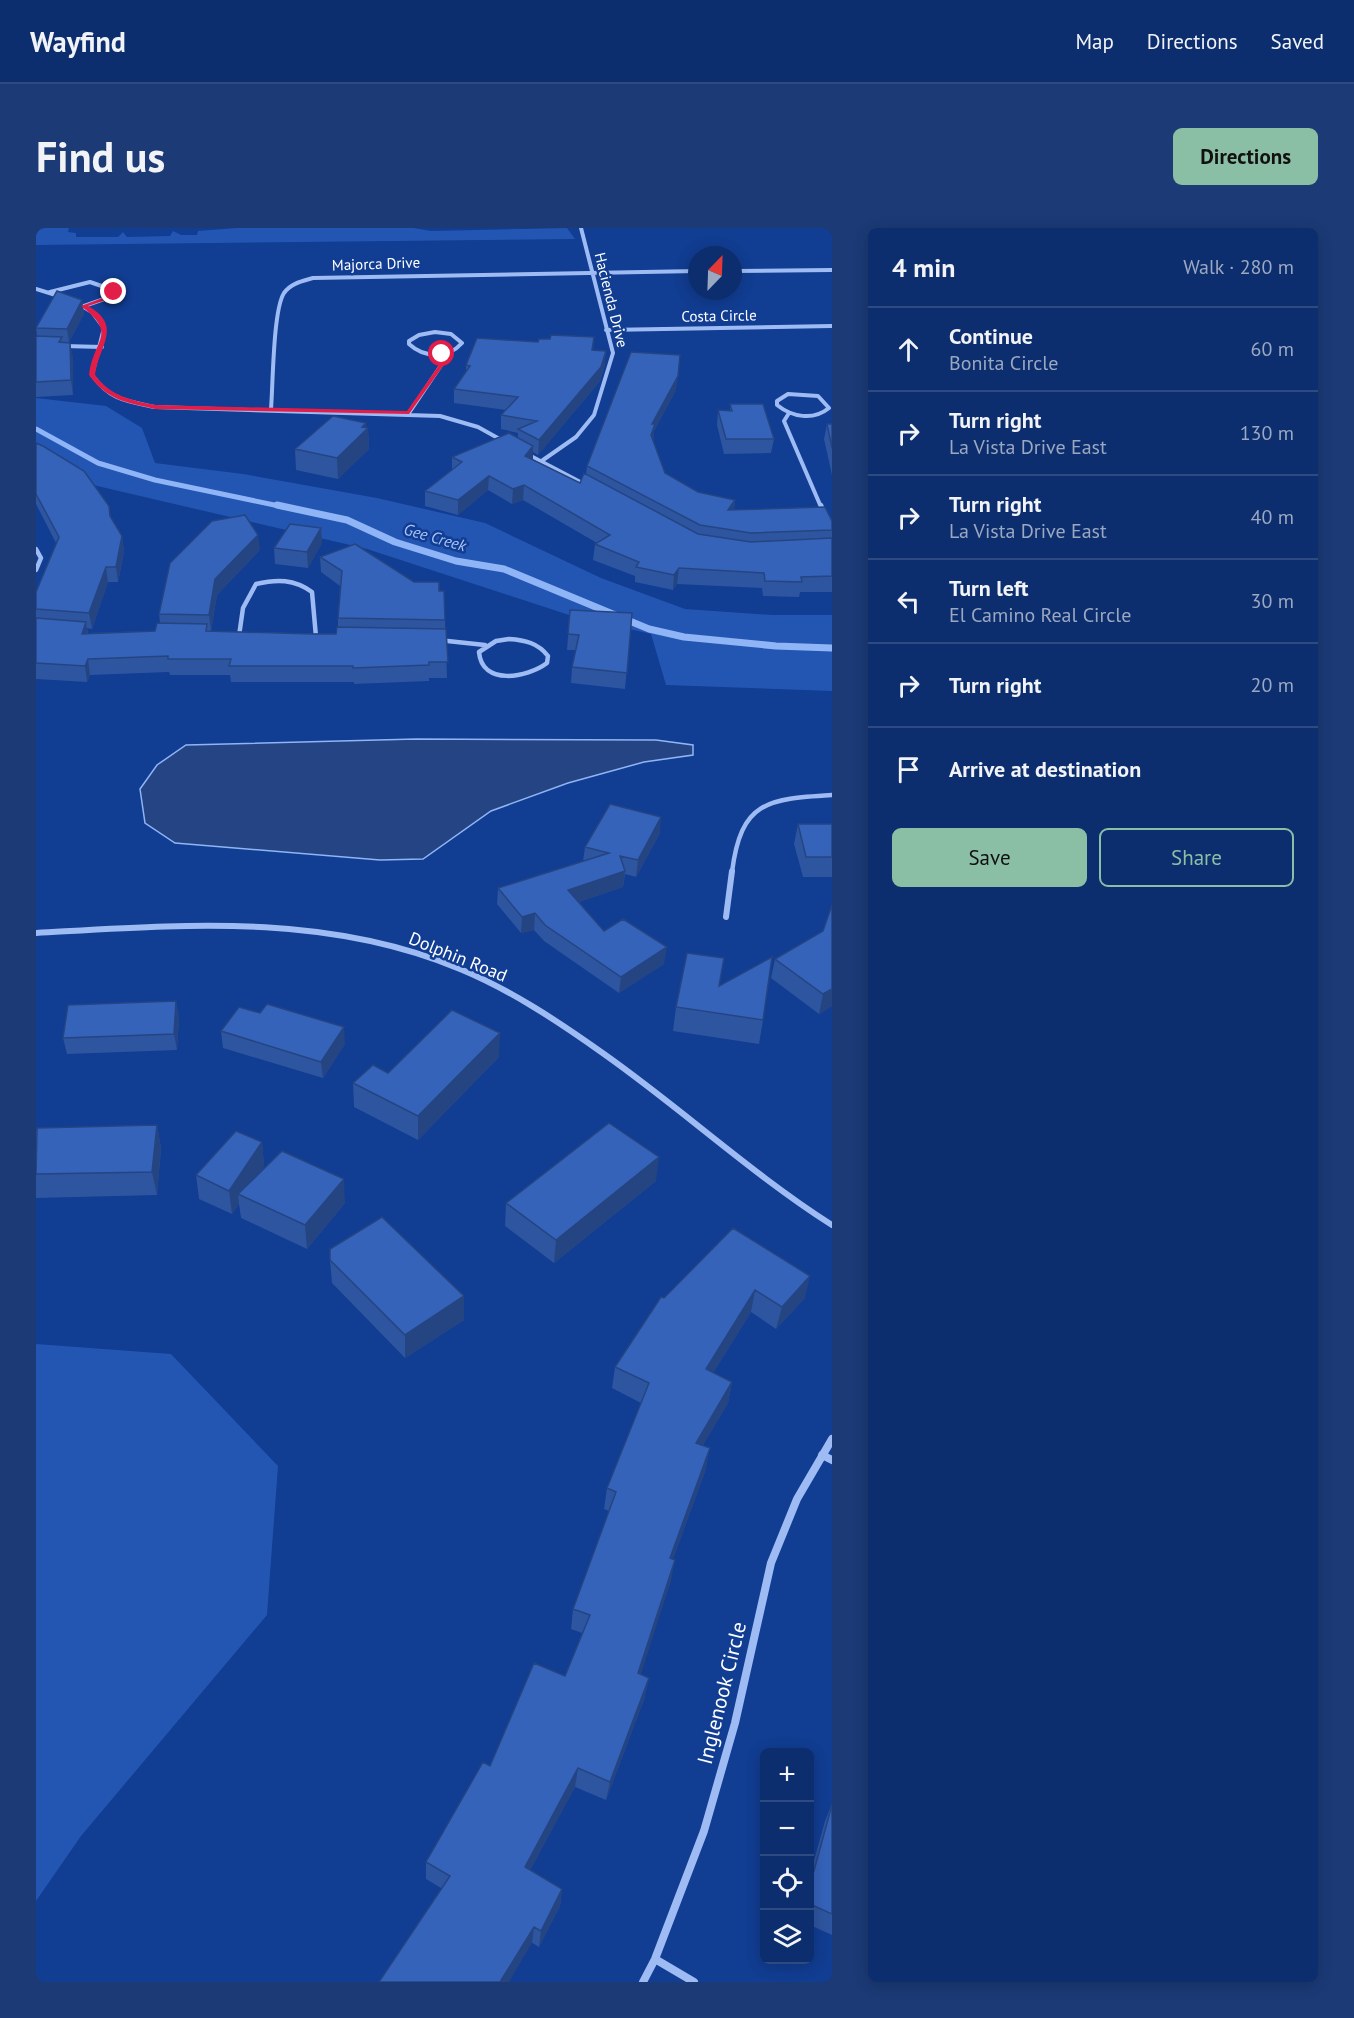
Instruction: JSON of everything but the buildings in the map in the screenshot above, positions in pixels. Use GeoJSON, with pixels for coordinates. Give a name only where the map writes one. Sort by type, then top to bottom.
{"type":"FeatureCollection","features":[{"type":"Feature","properties":{"kind":"street","name":"Hacienda Drive"},"geometry":{"type":"LineString","coordinates":[[543,460],[576,437],[594,415],[613,353],[581,228]]}},
{"type":"Feature","properties":{"kind":"street"},"geometry":{"type":"LineString","coordinates":[[742,271],[832,270]]}},
{"type":"Feature","properties":{"kind":"street","name":"Majorca Drive"},"geometry":{"type":"LineString","coordinates":[[271,409],[281,294],[291,284],[313,278],[688,271]]}},
{"type":"Feature","properties":{"kind":"street"},"geometry":{"type":"LineString","coordinates":[[50,292],[69,285],[90,282],[107,285],[113,290],[110,297],[84,306]]}},
{"type":"Feature","properties":{"kind":"street"},"geometry":{"type":"LineString","coordinates":[[36,289],[50,292],[95,313],[104,327],[106,337],[94,359],[92,375],[104,391],[117,398],[155,407],[176,409],[271,409],[440,416],[478,427],[507,443]]}},
{"type":"Feature","properties":{"kind":"street","name":"Costa Circle"},"geometry":{"type":"LineString","coordinates":[[606,330],[832,326]]}},
{"type":"Feature","properties":{"kind":"street"},"geometry":{"type":"LineString","coordinates":[[409,413],[450,352],[462,344],[451,334],[426,333],[409,341],[411,348],[424,353],[450,352]]}},
{"type":"Feature","properties":{"kind":"street"},"geometry":{"type":"LineString","coordinates":[[58,346],[102,347]]}},
{"type":"Feature","properties":{"kind":"street"},"geometry":{"type":"LineString","coordinates":[[788,394],[818,396],[829,404],[826,412],[819,414],[789,413],[777,405],[777,400],[788,394]]}},
{"type":"Feature","properties":{"kind":"street"},"geometry":{"type":"LineString","coordinates":[[789,413],[784,421],[828,523]]}},
{"type":"Feature","properties":{"kind":"street"},"geometry":{"type":"LineString","coordinates":[[517,448],[593,489]]}},
{"type":"Feature","properties":{"kind":"street"},"geometry":{"type":"LineString","coordinates":[[36,549],[41,558],[36,570]]}},
{"type":"Feature","properties":{"kind":"street"},"geometry":{"type":"LineString","coordinates":[[239,636],[239,617],[246,597],[256,584],[286,579],[300,582],[312,592],[316,637]]}},
{"type":"Feature","properties":{"kind":"street"},"geometry":{"type":"LineString","coordinates":[[228,636],[250,636]]}},
{"type":"Feature","properties":{"kind":"street"},"geometry":{"type":"LineString","coordinates":[[305,637],[327,638]]}},
{"type":"Feature","properties":{"kind":"street"},"geometry":{"type":"LineString","coordinates":[[431,639],[485,645],[508,639],[528,641],[543,649],[548,656],[547,663],[530,675],[503,676],[482,666],[477,659],[478,652],[485,645]]}},
{"type":"Feature","properties":{"kind":"street"},"geometry":{"type":"LineString","coordinates":[[726,917],[739,830],[747,815],[768,803],[795,796],[832,795]]}},
{"type":"Feature","properties":{"kind":"street","name":"Dolphin Road"},"geometry":{"type":"LineString","coordinates":[[36,933],[216,925],[303,929],[367,940],[427,957],[480,978],[542,1012],[596,1049],[796,1202],[832,1225]]}},
{"type":"Feature","properties":{"kind":"street","name":"Inglenook Circle"},"geometry":{"type":"LineString","coordinates":[[643,1982],[655,1959],[704,1831],[735,1723],[771,1563],[797,1499],[832,1439]]}},
{"type":"Feature","properties":{"kind":"street"},"geometry":{"type":"LineString","coordinates":[[822,1455],[832,1460]]}},
{"type":"Feature","properties":{"kind":"street"},"geometry":{"type":"LineString","coordinates":[[655,1959],[694,1982]]}},
{"type":"Feature","properties":{"kind":"shaded area"},"geometry":{"type":"Polygon","coordinates":[[[36,228],[69,228],[68,232],[76,233],[76,237],[118,237],[123,232],[127,237],[170,236],[173,231],[181,235],[197,235],[198,231],[237,228],[414,228],[431,231],[567,228],[575,239],[36,245],[36,228]]]}},
{"type":"Feature","properties":{"kind":"shaded area"},"geometry":{"type":"Polygon","coordinates":[[[36,398],[106,406],[142,428],[155,463],[243,474],[377,498],[485,523],[601,578],[685,609],[773,615],[832,615],[832,691],[666,685],[651,634],[569,615],[367,549],[93,485],[36,447],[36,398]]]}},
{"type":"Feature","properties":{"kind":"shaded area"},"geometry":{"type":"Polygon","coordinates":[[[416,739],[656,740],[693,745],[693,755],[644,762],[568,783],[491,811],[423,859],[380,860],[175,843],[145,823],[140,789],[157,765],[186,745],[416,739]]]}},
{"type":"Feature","properties":{"kind":"shaded area"},"geometry":{"type":"Polygon","coordinates":[[[36,1344],[171,1354],[278,1466],[267,1615],[81,1836],[36,1901],[36,1344]]]}},
{"type":"Feature","properties":{"kind":"waterway","name":"Gee Creek"},"geometry":{"type":"LineString","coordinates":[[36,429],[98,463],[155,480],[284,507]]}},
{"type":"Feature","properties":{"kind":"waterway","name":"Gee Creek"},"geometry":{"type":"LineString","coordinates":[[277,505],[347,520],[395,542],[456,561],[504,569],[649,629],[684,637],[776,646],[832,648]]}},
{"type":"Feature","properties":{"kind":"route"},"geometry":{"type":"LineString","coordinates":[[114,292],[110,297],[84,306],[95,313],[104,327],[106,337],[94,359],[92,375],[104,391],[117,398],[155,407],[409,413],[450,352],[442,354]]}}]}
